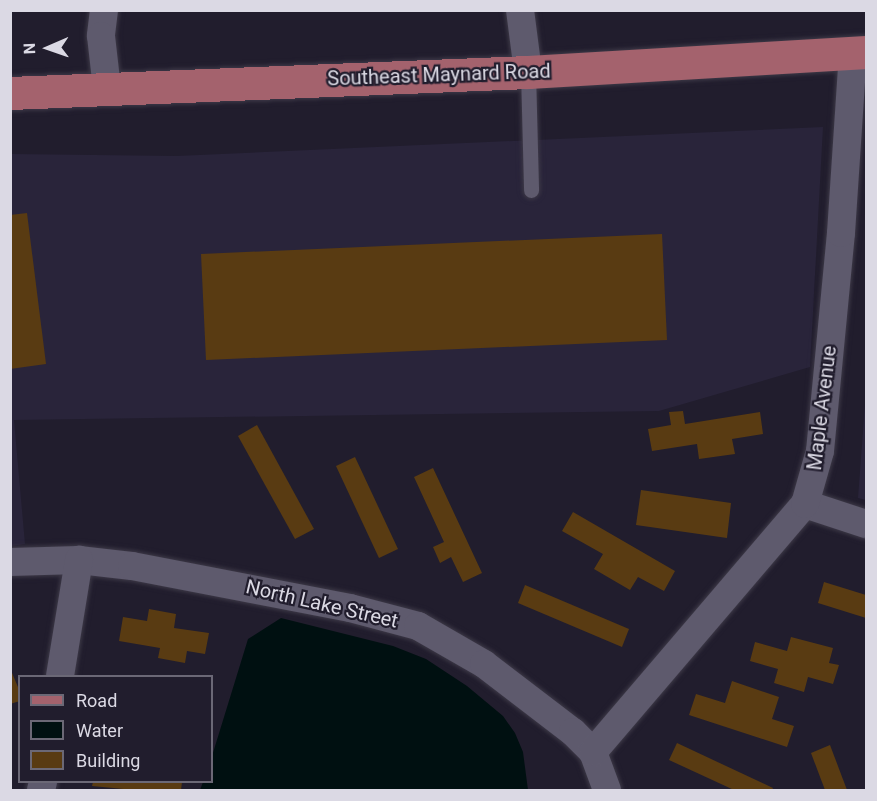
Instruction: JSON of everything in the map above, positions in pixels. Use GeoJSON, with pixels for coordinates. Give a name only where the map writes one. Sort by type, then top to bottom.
{"type":"FeatureCollection","features":[{"type":"Feature","properties":{"kind":"main road","name":"Southeast Maynard Road"},"geometry":{"type":"LineString","coordinates":[[10,93],[528,72],[860,52]]}},
{"type":"Feature","properties":{"kind":"street"},"geometry":{"type":"LineString","coordinates":[[104,10],[101,36],[107,89]]}},
{"type":"Feature","properties":{"kind":"street"},"geometry":{"type":"LineString","coordinates":[[520,10],[528,72]]}},
{"type":"Feature","properties":{"kind":"street","name":"Maple Avenue"},"geometry":{"type":"LineString","coordinates":[[593,752],[805,504],[820,451],[860,52]]}},
{"type":"Feature","properties":{"kind":"street"},"geometry":{"type":"LineString","coordinates":[[805,504],[867,524]]}},
{"type":"Feature","properties":{"kind":"street"},"geometry":{"type":"LineString","coordinates":[[60,675],[79,560]]}},
{"type":"Feature","properties":{"kind":"street","name":"North Lake Street"},"geometry":{"type":"LineString","coordinates":[[10,562],[79,560],[248,587],[418,626],[484,664],[573,732],[593,752]]}},
{"type":"Feature","properties":{"kind":"street"},"geometry":{"type":"LineString","coordinates":[[593,752],[608,790]]}},
{"type":"Feature","properties":{"kind":"lane"},"geometry":{"type":"LineString","coordinates":[[528,72],[531,190]]}},
{"type":"Feature","properties":{"kind":"shaded area"},"geometry":{"type":"Polygon","coordinates":[[[823,127],[810,367],[659,411],[14,420],[25,544],[11,546],[11,154],[177,156],[823,127]]]}},
{"type":"Feature","properties":{"kind":"shaded area"},"geometry":{"type":"Polygon","coordinates":[[[866,391],[866,500],[858,498],[866,391]]]}},
{"type":"Feature","properties":{"kind":"water"},"geometry":{"type":"Polygon","coordinates":[[[281,618],[393,646],[426,659],[467,686],[503,716],[515,733],[523,752],[528,790],[200,790],[203,783],[213,783],[213,753],[248,639],[281,618]]]}},
{"type":"Feature","properties":{"kind":"building"},"geometry":{"type":"Polygon","coordinates":[[[27,213],[46,364],[10,369],[10,215],[27,213]]]}},
{"type":"Feature","properties":{"kind":"building"},"geometry":{"type":"Polygon","coordinates":[[[662,234],[667,340],[206,360],[201,254],[662,234]]]}},
{"type":"Feature","properties":{"kind":"building"},"geometry":{"type":"Polygon","coordinates":[[[683,411],[685,424],[760,412],[763,434],[732,439],[735,454],[699,459],[697,444],[652,451],[648,429],[671,425],[669,412],[683,411]]]}},
{"type":"Feature","properties":{"kind":"building"},"geometry":{"type":"Polygon","coordinates":[[[257,425],[314,529],[295,539],[238,436],[257,425]]]}},
{"type":"Feature","properties":{"kind":"building"},"geometry":{"type":"Polygon","coordinates":[[[355,457],[398,549],[379,558],[336,466],[355,457]]]}},
{"type":"Feature","properties":{"kind":"building"},"geometry":{"type":"Polygon","coordinates":[[[433,468],[482,573],[463,582],[451,557],[440,563],[433,547],[444,542],[414,477],[433,468]]]}},
{"type":"Feature","properties":{"kind":"building"},"geometry":{"type":"Polygon","coordinates":[[[641,490],[731,503],[727,538],[636,525],[641,490]]]}},
{"type":"Feature","properties":{"kind":"building"},"geometry":{"type":"Polygon","coordinates":[[[573,512],[675,571],[664,591],[638,577],[630,590],[594,569],[603,554],[562,531],[573,512]]]}},
{"type":"Feature","properties":{"kind":"building"},"geometry":{"type":"Polygon","coordinates":[[[824,582],[866,595],[866,618],[818,603],[824,582]]]}},
{"type":"Feature","properties":{"kind":"building"},"geometry":{"type":"Polygon","coordinates":[[[525,585],[629,629],[622,647],[518,603],[525,585]]]}},
{"type":"Feature","properties":{"kind":"building"},"geometry":{"type":"Polygon","coordinates":[[[149,609],[176,614],[174,628],[209,633],[205,654],[187,651],[185,663],[158,658],[160,648],[119,641],[123,617],[147,621],[149,609]]]}},
{"type":"Feature","properties":{"kind":"building"},"geometry":{"type":"Polygon","coordinates":[[[791,637],[833,648],[829,663],[839,665],[833,684],[808,677],[804,692],[774,683],[778,669],[750,661],[755,642],[787,651],[791,637]]]}},
{"type":"Feature","properties":{"kind":"building"},"geometry":{"type":"Polygon","coordinates":[[[10,668],[18,687],[18,702],[10,704],[10,668]]]}},
{"type":"Feature","properties":{"kind":"building"},"geometry":{"type":"Polygon","coordinates":[[[732,681],[779,697],[772,719],[794,726],[787,747],[689,715],[696,694],[725,703],[732,681]]]}},
{"type":"Feature","properties":{"kind":"building"},"geometry":{"type":"Polygon","coordinates":[[[677,743],[773,788],[772,790],[734,790],[669,760],[677,743]]]}},
{"type":"Feature","properties":{"kind":"building"},"geometry":{"type":"Polygon","coordinates":[[[830,745],[847,790],[825,790],[811,753],[830,745]]]}},
{"type":"Feature","properties":{"kind":"building"},"geometry":{"type":"Polygon","coordinates":[[[93,783],[182,783],[181,790],[134,790],[92,786],[93,783]]]}}]}
